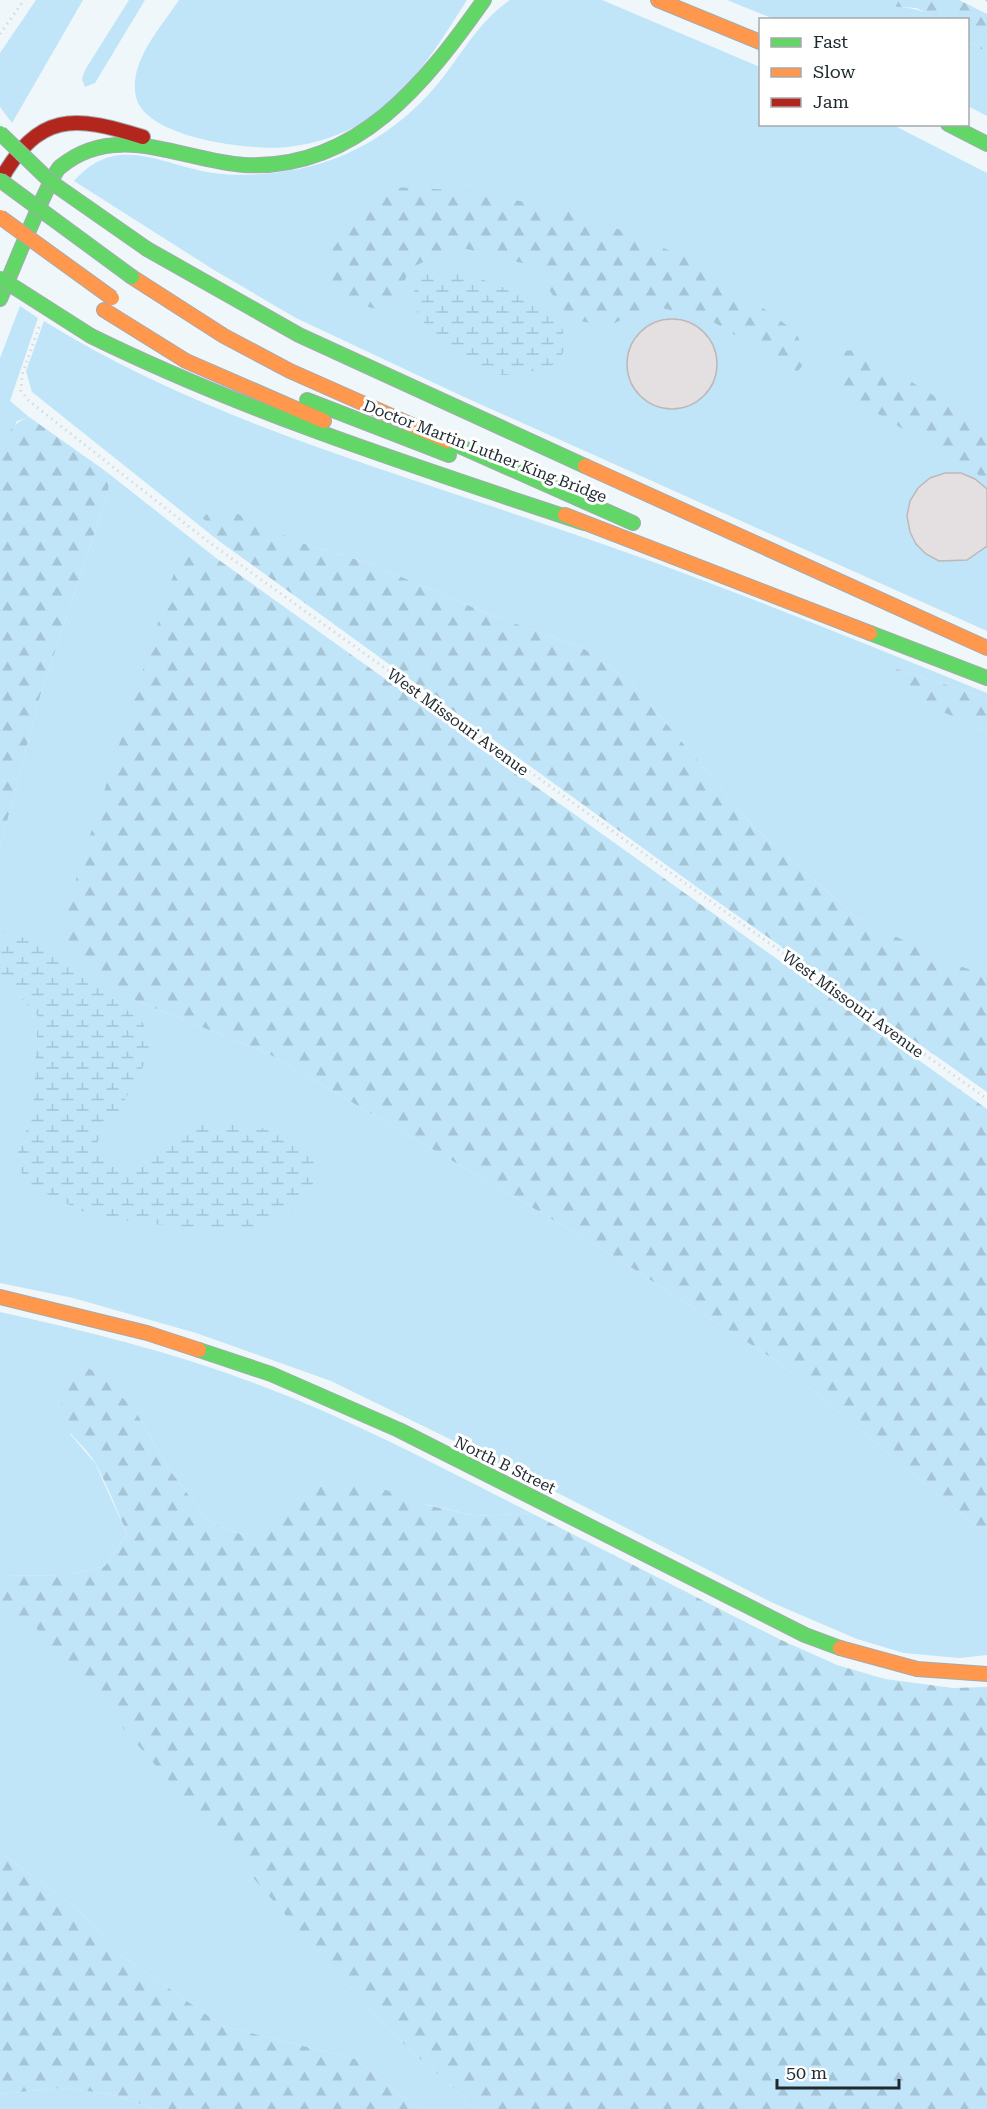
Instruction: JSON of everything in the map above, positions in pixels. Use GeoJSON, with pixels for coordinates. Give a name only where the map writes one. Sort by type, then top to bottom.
{"type":"FeatureCollection","features":[{"type":"Feature","properties":{"kind":"main road"},"geometry":{"type":"LineString","coordinates":[[0,299],[58,168],[74,155],[90,148],[120,143],[160,146],[238,165],[297,160],[345,143],[383,121],[420,87],[484,0]]}},
{"type":"Feature","properties":{"kind":"main road"},"geometry":{"type":"LineString","coordinates":[[658,0],[759,42]]}},
{"type":"Feature","properties":{"kind":"main road"},"geometry":{"type":"LineString","coordinates":[[0,181],[21,146],[40,131],[61,123],[84,121],[105,124],[160,146]]}},
{"type":"Feature","properties":{"kind":"main road"},"geometry":{"type":"LineString","coordinates":[[952,126],[986,144]]}},
{"type":"Feature","properties":{"kind":"main road"},"geometry":{"type":"LineString","coordinates":[[0,133],[25,162],[61,192],[147,249],[299,334],[395,381],[987,648]]}},
{"type":"Feature","properties":{"kind":"main road","name":"Doctor Martin Luther King Bridge"},"geometry":{"type":"LineString","coordinates":[[0,181],[132,277],[224,336],[290,371],[639,525],[504,477],[271,386],[191,349],[112,298],[0,217]]}},
{"type":"Feature","properties":{"kind":"main road"},"geometry":{"type":"LineString","coordinates":[[9,242],[28,256]]}},
{"type":"Feature","properties":{"kind":"main road"},"geometry":{"type":"LineString","coordinates":[[0,278],[91,336],[136,360],[256,411],[584,523]]}},
{"type":"Feature","properties":{"kind":"main road","name":"Doctor Martin Luther King Bridge"},"geometry":{"type":"LineString","coordinates":[[99,307],[149,340],[235,384],[584,523],[987,678]]}},
{"type":"Feature","properties":{"kind":"main road"},"geometry":{"type":"LineString","coordinates":[[943,644],[987,661]]}},
{"type":"Feature","properties":{"kind":"main road","name":"North B Street"},"geometry":{"type":"LineString","coordinates":[[0,1298],[147,1333],[271,1374],[399,1430],[805,1635],[844,1651],[881,1663],[921,1671],[987,1674]]}},
{"type":"Feature","properties":{"kind":"path"},"geometry":{"type":"LineString","coordinates":[[0,34],[24,0]]}},
{"type":"Feature","properties":{"kind":"path","name":"West Missouri Avenue"},"geometry":{"type":"LineString","coordinates":[[42,320],[22,375],[21,391],[29,401],[210,543],[321,624],[987,1099]]}},
{"type":"Feature","properties":{"kind":"green space"},"geometry":{"type":"Polygon","coordinates":[[[36,0],[83,0],[12,123],[0,107],[0,53],[36,0]]]}},
{"type":"Feature","properties":{"kind":"green space"},"geometry":{"type":"Polygon","coordinates":[[[129,0],[145,0],[95,83],[85,87],[82,79],[85,70],[129,0]]]}},
{"type":"Feature","properties":{"kind":"green space"},"geometry":{"type":"Polygon","coordinates":[[[179,0],[467,0],[410,82],[381,109],[347,131],[328,138],[298,146],[272,148],[203,139],[159,123],[144,111],[136,97],[137,71],[148,45],[179,0]]]}},
{"type":"Feature","properties":{"kind":"green space"},"geometry":{"type":"Polygon","coordinates":[[[510,0],[602,0],[759,67],[759,126],[895,126],[987,173],[987,631],[462,396],[296,318],[214,270],[74,181],[90,166],[107,158],[123,155],[158,159],[213,173],[245,175],[299,169],[344,155],[384,133],[420,103],[470,40],[510,0]]]}},
{"type":"Feature","properties":{"kind":"green space"},"geometry":{"type":"Polygon","coordinates":[[[727,0],[870,0],[923,11],[938,18],[772,18],[727,0]]]}},
{"type":"Feature","properties":{"kind":"green space"},"geometry":{"type":"Polygon","coordinates":[[[870,0],[959,0],[987,14],[987,52],[969,43],[969,18],[938,18],[916,8],[886,6],[870,0]]]}},
{"type":"Feature","properties":{"kind":"green space"},"geometry":{"type":"Polygon","coordinates":[[[969,43],[987,52],[987,116],[969,107],[969,43]]]}},
{"type":"Feature","properties":{"kind":"green space"},"geometry":{"type":"Polygon","coordinates":[[[392,187],[473,191],[584,215],[702,264],[796,332],[807,360],[797,372],[710,320],[650,305],[609,326],[568,319],[534,266],[455,246],[409,269],[400,294],[380,310],[346,301],[321,286],[329,254],[357,216],[392,187]]]}},
{"type":"Feature","properties":{"kind":"green space"},"geometry":{"type":"Polygon","coordinates":[[[426,272],[467,274],[522,294],[561,324],[566,344],[559,363],[525,373],[505,375],[478,366],[462,356],[432,332],[414,305],[414,292],[426,272]]]}},
{"type":"Feature","properties":{"kind":"green space"},"geometry":{"type":"Polygon","coordinates":[[[20,306],[38,318],[10,401],[29,417],[17,421],[0,455],[0,358],[20,306]]]}},
{"type":"Feature","properties":{"kind":"green space"},"geometry":{"type":"Polygon","coordinates":[[[44,321],[165,386],[228,413],[357,461],[663,565],[987,693],[987,698],[897,669],[895,690],[987,732],[987,975],[953,965],[857,918],[753,826],[632,683],[583,648],[491,615],[371,564],[302,543],[203,518],[219,541],[32,392],[26,371],[44,321]]]}},
{"type":"Feature","properties":{"kind":"green space"},"geometry":{"type":"Polygon","coordinates":[[[859,350],[987,428],[987,480],[847,395],[838,373],[839,351],[859,350]]]}},
{"type":"Feature","properties":{"kind":"green space"},"geometry":{"type":"Polygon","coordinates":[[[29,417],[104,470],[109,480],[108,493],[40,696],[0,848],[0,455],[4,442],[13,427],[29,417]]]}},
{"type":"Feature","properties":{"kind":"green space"},"geometry":{"type":"Polygon","coordinates":[[[104,470],[216,558],[187,554],[137,1001],[269,1054],[593,1243],[781,1364],[987,1535],[987,1655],[959,1658],[904,1653],[857,1639],[773,1603],[505,1466],[331,1381],[196,1333],[73,1298],[0,1283],[0,848],[40,696],[108,493],[109,480],[104,470]]]}},
{"type":"Feature","properties":{"kind":"green space"},"geometry":{"type":"Polygon","coordinates":[[[213,507],[227,509],[302,543],[371,564],[491,615],[583,648],[632,683],[753,826],[857,918],[953,964],[987,975],[987,1092],[701,890],[219,541],[203,518],[213,507]]]}},
{"type":"Feature","properties":{"kind":"green space"},"geometry":{"type":"Polygon","coordinates":[[[187,553],[216,558],[987,1109],[987,1535],[781,1364],[593,1243],[269,1054],[137,1001],[90,970],[66,947],[64,917],[174,573],[187,553]]]}},
{"type":"Feature","properties":{"kind":"green space"},"geometry":{"type":"Polygon","coordinates":[[[897,669],[987,698],[987,732],[894,690],[890,679],[897,669]]]}},
{"type":"Feature","properties":{"kind":"green space"},"geometry":{"type":"Polygon","coordinates":[[[4,932],[38,942],[143,1023],[152,1050],[115,1118],[95,1145],[118,1170],[139,1167],[181,1129],[211,1123],[242,1122],[287,1136],[316,1155],[315,1180],[300,1205],[258,1229],[178,1227],[94,1217],[31,1186],[14,1162],[33,1114],[38,1016],[0,976],[0,933],[4,932]]]}},
{"type":"Feature","properties":{"kind":"green space"},"geometry":{"type":"Polygon","coordinates":[[[0,1312],[131,1344],[228,1373],[329,1413],[531,1513],[477,1516],[323,1481],[275,1522],[243,1535],[208,1521],[166,1465],[135,1410],[70,1434],[95,1463],[127,1534],[105,1566],[68,1575],[0,1576],[0,1312]]]}},
{"type":"Feature","properties":{"kind":"green space"},"geometry":{"type":"Polygon","coordinates":[[[81,1365],[96,1372],[135,1410],[166,1465],[208,1521],[243,1535],[275,1521],[323,1481],[361,1481],[427,1505],[477,1516],[531,1513],[779,1639],[837,1665],[885,1679],[953,1688],[987,1687],[987,2109],[477,2109],[408,2048],[343,1981],[36,1628],[5,1620],[0,1623],[0,1576],[68,1575],[105,1566],[127,1534],[97,1466],[63,1419],[61,1408],[64,1384],[67,1376],[81,1365]]]}},
{"type":"Feature","properties":{"kind":"green space"},"geometry":{"type":"Polygon","coordinates":[[[5,1620],[36,1627],[343,1981],[408,2048],[477,2109],[419,2109],[355,2059],[223,2026],[122,1956],[77,1909],[0,1852],[0,1623],[5,1620]]]}},
{"type":"Feature","properties":{"kind":"green space"},"geometry":{"type":"Polygon","coordinates":[[[0,1852],[77,1909],[122,1956],[223,2026],[355,2059],[419,2109],[156,2109],[110,2094],[61,2088],[0,2094],[0,1852]]]}},
{"type":"Feature","properties":{"kind":"green space"},"geometry":{"type":"Polygon","coordinates":[[[61,2088],[110,2094],[156,2109],[0,2109],[0,2094],[61,2088]]]}},
{"type":"Feature","properties":{"kind":"building"},"geometry":{"type":"Polygon","coordinates":[[[672,319],[689,323],[704,332],[713,347],[717,364],[713,381],[704,396],[689,405],[672,409],[655,405],[640,396],[631,381],[627,364],[631,347],[640,332],[655,323],[672,319]]]}},
{"type":"Feature","properties":{"kind":"building"},"geometry":{"type":"Polygon","coordinates":[[[945,473],[961,473],[975,479],[987,489],[987,546],[967,560],[939,561],[926,554],[916,544],[910,532],[907,516],[910,501],[918,488],[930,478],[945,473]]]}},
{"type":"Feature","properties":{"kind":"traffic: fast"},"geometry":{"type":"LineString","coordinates":[[0,299],[55,174],[60,167],[81,153],[104,146],[127,145],[150,147],[244,165],[284,163],[321,153],[354,137],[385,116],[438,61],[484,0]]}},
{"type":"Feature","properties":{"kind":"traffic: fast"},"geometry":{"type":"LineString","coordinates":[[952,126],[987,144]]}},
{"type":"Feature","properties":{"kind":"traffic: fast"},"geometry":{"type":"LineString","coordinates":[[0,133],[51,182],[147,249]]}},
{"type":"Feature","properties":{"kind":"traffic: fast"},"geometry":{"type":"LineString","coordinates":[[0,180],[132,277]]}},
{"type":"Feature","properties":{"kind":"traffic: fast"},"geometry":{"type":"LineString","coordinates":[[147,249],[299,335],[585,466]]}},
{"type":"Feature","properties":{"kind":"traffic: fast"},"geometry":{"type":"LineString","coordinates":[[0,278],[91,336]]}},
{"type":"Feature","properties":{"kind":"traffic: fast"},"geometry":{"type":"LineString","coordinates":[[91,336],[273,415],[397,460],[584,523]]}},
{"type":"Feature","properties":{"kind":"traffic: fast"},"geometry":{"type":"LineString","coordinates":[[307,400],[449,455]]}},
{"type":"Feature","properties":{"kind":"traffic: fast"},"geometry":{"type":"LineString","coordinates":[[448,441],[633,523]]}},
{"type":"Feature","properties":{"kind":"traffic: fast"},"geometry":{"type":"LineString","coordinates":[[870,633],[987,678]]}},
{"type":"Feature","properties":{"kind":"traffic: fast"},"geometry":{"type":"LineString","coordinates":[[199,1350],[271,1374],[399,1430],[805,1635],[840,1648]]}},
{"type":"Feature","properties":{"kind":"traffic: slow"},"geometry":{"type":"LineString","coordinates":[[658,0],[759,42]]}},
{"type":"Feature","properties":{"kind":"traffic: slow"},"geometry":{"type":"LineString","coordinates":[[0,217],[112,298]]}},
{"type":"Feature","properties":{"kind":"traffic: slow"},"geometry":{"type":"LineString","coordinates":[[132,277],[224,336],[290,371],[448,441]]}},
{"type":"Feature","properties":{"kind":"traffic: slow"},"geometry":{"type":"LineString","coordinates":[[104,310],[186,361],[324,421]]}},
{"type":"Feature","properties":{"kind":"traffic: slow"},"geometry":{"type":"LineString","coordinates":[[585,466],[987,648]]}},
{"type":"Feature","properties":{"kind":"traffic: slow"},"geometry":{"type":"LineString","coordinates":[[565,515],[870,633]]}},
{"type":"Feature","properties":{"kind":"traffic: slow"},"geometry":{"type":"LineString","coordinates":[[0,1297],[147,1333],[199,1350]]}},
{"type":"Feature","properties":{"kind":"traffic: slow"},"geometry":{"type":"LineString","coordinates":[[840,1648],[917,1669],[987,1674]]}},
{"type":"Feature","properties":{"kind":"traffic: jam"},"geometry":{"type":"LineString","coordinates":[[0,181],[14,158],[29,142],[44,131],[60,125],[77,123],[97,125],[143,137]]}}]}
